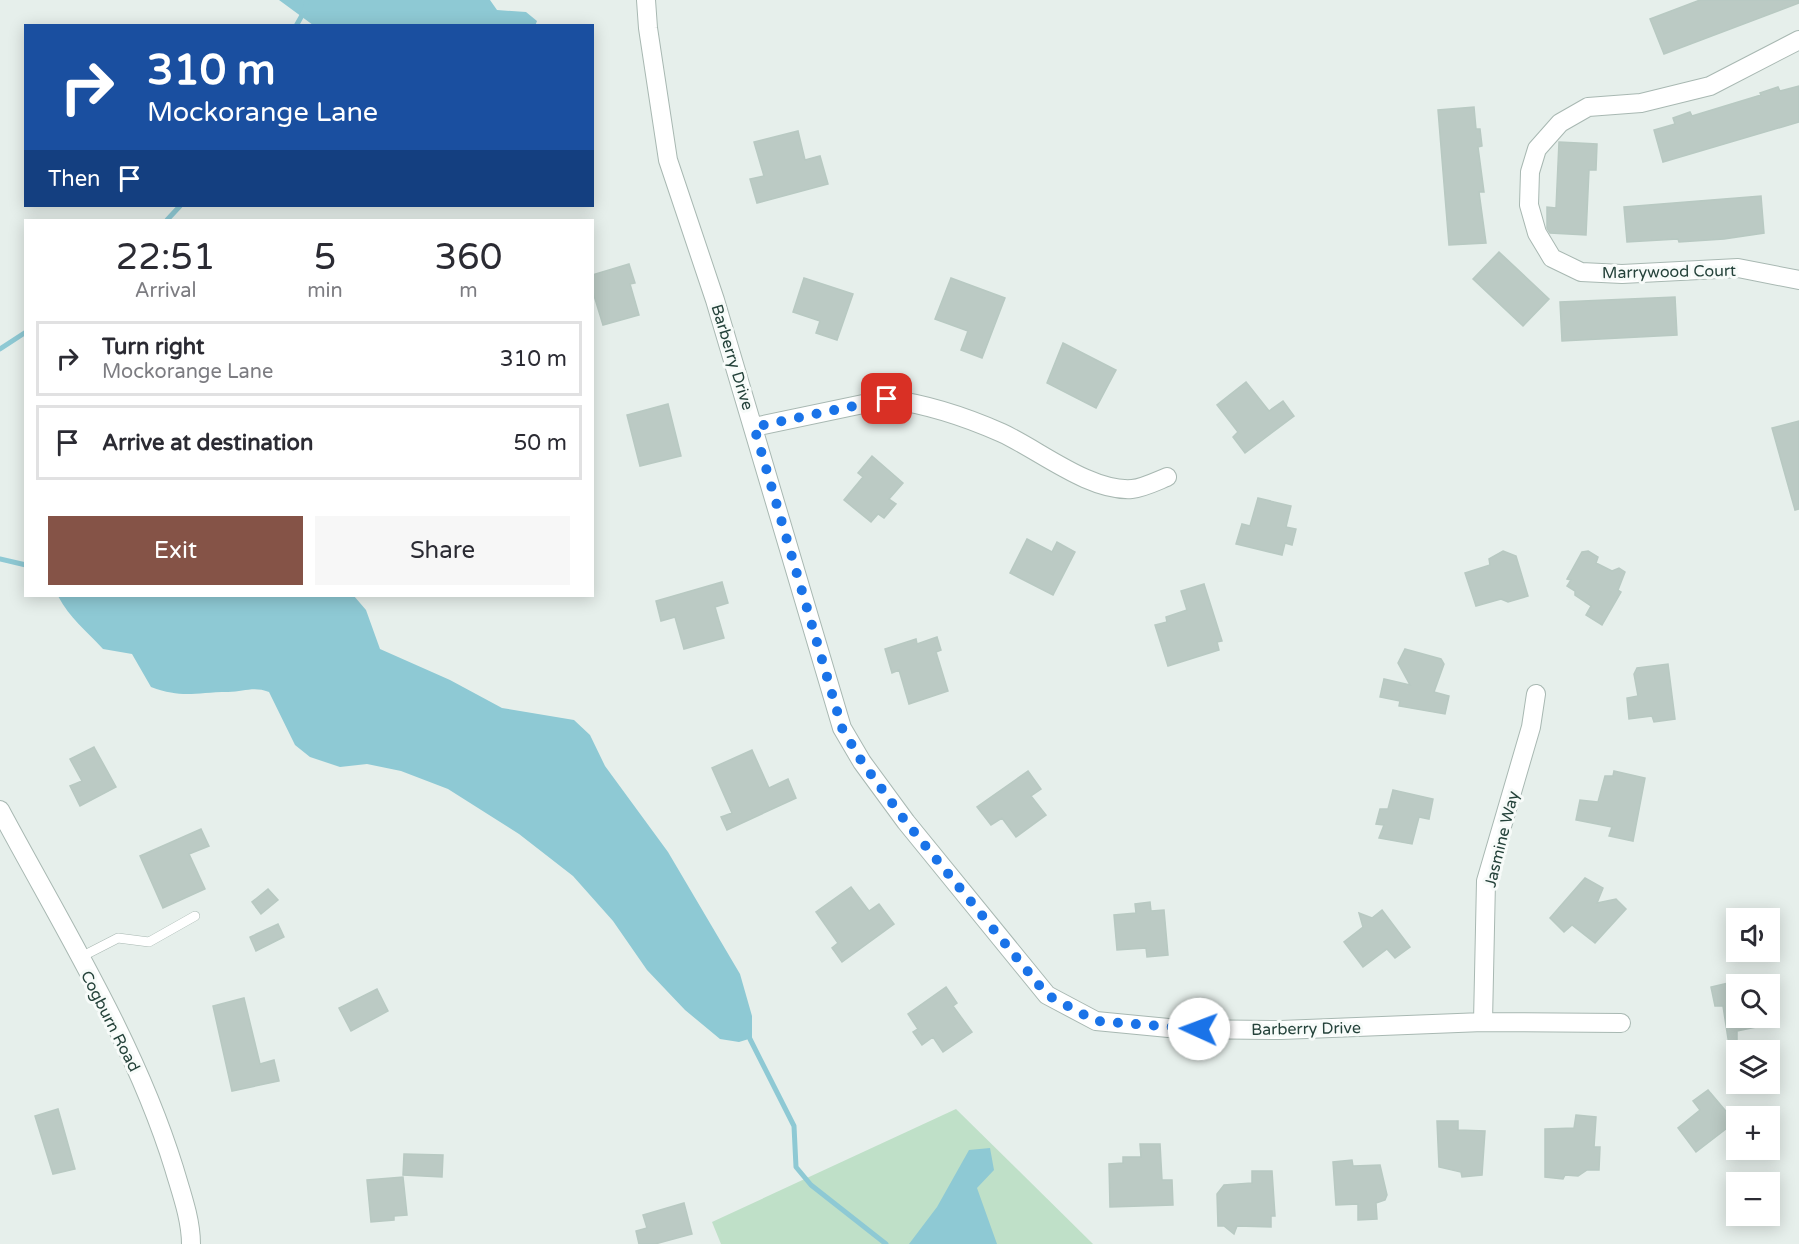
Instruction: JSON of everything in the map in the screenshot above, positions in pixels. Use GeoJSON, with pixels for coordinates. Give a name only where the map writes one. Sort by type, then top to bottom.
{"type":"FeatureCollection","features":[{"type":"Feature","properties":{"kind":"street","name":"Barberry Drive"},"geometry":{"type":"LineString","coordinates":[[646,0],[648,28],[668,160],[716,300],[842,728],[862,762],[906,822],[1047,995],[1096,1021],[1179,1029],[1326,1029],[1483,1022],[1621,1023]]}},
{"type":"Feature","properties":{"kind":"street","name":"Marrywood Court"},"geometry":{"type":"LineString","coordinates":[[1799,40],[1710,86],[1641,103],[1588,107],[1560,123],[1537,149],[1530,172],[1529,206],[1537,233],[1552,258],[1581,272],[1622,274],[1738,268],[1799,280]]}},
{"type":"Feature","properties":{"kind":"street"},"geometry":{"type":"LineString","coordinates":[[754,427],[887,399],[932,408],[1001,433],[1091,482],[1132,489],[1167,477]]}},
{"type":"Feature","properties":{"kind":"street","name":"Jasmine Way"},"geometry":{"type":"LineString","coordinates":[[1483,1022],[1486,881],[1531,727],[1536,694]]}},
{"type":"Feature","properties":{"kind":"street","name":"Cogburn Road"},"geometry":{"type":"LineString","coordinates":[[0,810],[112,1019],[149,1098],[180,1189],[191,1244]]}},
{"type":"Feature","properties":{"kind":"lane"},"geometry":{"type":"LineString","coordinates":[[79,958],[118,938],[149,942],[195,916]]}},
{"type":"Feature","properties":{"kind":"green space"},"geometry":{"type":"Polygon","coordinates":[[[956,1109],[1093,1244],[721,1244],[712,1222],[956,1109]]]}},
{"type":"Feature","properties":{"kind":"water"},"geometry":{"type":"Polygon","coordinates":[[[279,0],[490,0],[497,10],[526,12],[537,21],[536,24],[312,24],[279,0]]]}},
{"type":"Feature","properties":{"kind":"water"},"geometry":{"type":"Polygon","coordinates":[[[59,597],[355,597],[366,610],[380,649],[450,680],[502,708],[574,720],[590,735],[605,766],[668,852],[740,974],[752,1016],[752,1038],[739,1042],[720,1039],[685,1010],[647,970],[613,921],[573,876],[519,834],[448,789],[401,771],[367,764],[340,767],[310,757],[295,745],[269,692],[253,689],[181,694],[151,687],[132,654],[103,649],[73,618],[59,597]]]}},
{"type":"Feature","properties":{"kind":"water"},"geometry":{"type":"Polygon","coordinates":[[[990,1148],[994,1170],[977,1188],[997,1244],[909,1244],[937,1207],[969,1150],[990,1148]]]}},
{"type":"Feature","properties":{"kind":"building"},"geometry":{"type":"Polygon","coordinates":[[[1700,0],[1799,0],[1799,3],[1664,54],[1650,19],[1700,0]]]}},
{"type":"Feature","properties":{"kind":"building"},"geometry":{"type":"Polygon","coordinates":[[[1799,86],[1799,122],[1663,162],[1654,130],[1675,124],[1673,118],[1690,112],[1692,116],[1761,95],[1760,93],[1778,87],[1780,91],[1799,86]]]}},
{"type":"Feature","properties":{"kind":"building"},"geometry":{"type":"Polygon","coordinates":[[[1474,107],[1476,129],[1480,129],[1482,146],[1478,147],[1484,192],[1479,192],[1486,243],[1449,245],[1438,110],[1474,107]]]}},
{"type":"Feature","properties":{"kind":"building"},"geometry":{"type":"Polygon","coordinates":[[[798,131],[805,160],[820,156],[828,184],[757,203],[750,179],[764,176],[754,142],[798,131]]]}},
{"type":"Feature","properties":{"kind":"building"},"geometry":{"type":"Polygon","coordinates":[[[1559,142],[1597,144],[1596,170],[1589,170],[1586,235],[1550,233],[1547,228],[1547,207],[1556,208],[1559,142]]]}},
{"type":"Feature","properties":{"kind":"building"},"geometry":{"type":"Polygon","coordinates":[[[1761,196],[1764,233],[1679,242],[1678,239],[1627,242],[1624,207],[1761,196]]]}},
{"type":"Feature","properties":{"kind":"building"},"geometry":{"type":"Polygon","coordinates":[[[1499,252],[1549,299],[1523,326],[1473,279],[1499,252]]]}},
{"type":"Feature","properties":{"kind":"building"},"geometry":{"type":"Polygon","coordinates":[[[629,264],[635,283],[630,284],[639,315],[603,325],[594,296],[594,274],[629,264]]]}},
{"type":"Feature","properties":{"kind":"building"},"geometry":{"type":"Polygon","coordinates":[[[804,278],[853,294],[837,340],[816,333],[820,321],[793,312],[804,278]]]}},
{"type":"Feature","properties":{"kind":"building"},"geometry":{"type":"Polygon","coordinates":[[[951,278],[1005,298],[982,358],[961,350],[968,331],[935,319],[951,278]]]}},
{"type":"Feature","properties":{"kind":"building"},"geometry":{"type":"Polygon","coordinates":[[[1675,297],[1677,335],[1562,341],[1560,302],[1675,297]]]}},
{"type":"Feature","properties":{"kind":"building"},"geometry":{"type":"Polygon","coordinates":[[[1063,343],[1116,370],[1096,408],[1047,383],[1063,343]]]}},
{"type":"Feature","properties":{"kind":"building"},"geometry":{"type":"Polygon","coordinates":[[[1246,382],[1269,411],[1283,401],[1294,416],[1245,453],[1233,437],[1238,432],[1217,405],[1246,382]]]}},
{"type":"Feature","properties":{"kind":"building"},"geometry":{"type":"Polygon","coordinates":[[[668,404],[681,456],[640,466],[627,415],[668,404]]]}},
{"type":"Feature","properties":{"kind":"building"},"geometry":{"type":"Polygon","coordinates":[[[1799,421],[1799,509],[1795,510],[1772,428],[1799,421]]]}},
{"type":"Feature","properties":{"kind":"building"},"geometry":{"type":"Polygon","coordinates":[[[872,456],[903,483],[889,499],[896,504],[884,518],[878,514],[871,522],[844,500],[863,477],[858,473],[872,456]]]}},
{"type":"Feature","properties":{"kind":"building"},"geometry":{"type":"Polygon","coordinates":[[[1258,498],[1291,506],[1286,527],[1296,529],[1292,545],[1285,543],[1282,555],[1236,544],[1242,524],[1250,526],[1258,498]]]}},
{"type":"Feature","properties":{"kind":"building"},"geometry":{"type":"Polygon","coordinates":[[[1027,539],[1052,552],[1057,542],[1075,552],[1053,595],[1010,573],[1027,539]]]}},
{"type":"Feature","properties":{"kind":"building"},"geometry":{"type":"Polygon","coordinates":[[[1503,551],[1516,556],[1528,596],[1508,602],[1501,599],[1476,606],[1465,573],[1490,565],[1489,559],[1503,551]]]}},
{"type":"Feature","properties":{"kind":"building"},"geometry":{"type":"Polygon","coordinates":[[[1588,551],[1598,557],[1596,563],[1612,571],[1619,568],[1625,572],[1618,590],[1621,592],[1602,625],[1586,615],[1591,606],[1567,586],[1571,580],[1567,579],[1582,552],[1588,551]]]}},
{"type":"Feature","properties":{"kind":"building"},"geometry":{"type":"Polygon","coordinates":[[[722,582],[728,603],[715,607],[724,638],[684,649],[675,617],[661,621],[656,601],[722,582]]]}},
{"type":"Feature","properties":{"kind":"building"},"geometry":{"type":"Polygon","coordinates":[[[1204,584],[1222,641],[1217,642],[1219,650],[1168,666],[1155,625],[1167,622],[1166,617],[1187,610],[1181,591],[1204,584]]]}},
{"type":"Feature","properties":{"kind":"building"},"geometry":{"type":"Polygon","coordinates":[[[937,637],[941,650],[936,652],[948,691],[909,704],[899,670],[892,673],[885,649],[916,639],[917,644],[937,637]]]}},
{"type":"Feature","properties":{"kind":"building"},"geometry":{"type":"Polygon","coordinates":[[[1405,649],[1441,659],[1444,664],[1434,692],[1449,696],[1445,714],[1399,706],[1400,701],[1380,697],[1384,679],[1410,685],[1398,663],[1405,649]]]}},
{"type":"Feature","properties":{"kind":"building"},"geometry":{"type":"Polygon","coordinates":[[[1668,664],[1675,719],[1654,722],[1652,716],[1629,719],[1627,698],[1638,696],[1634,674],[1637,668],[1668,664]]]}},
{"type":"Feature","properties":{"kind":"building"},"geometry":{"type":"Polygon","coordinates":[[[94,747],[116,787],[80,806],[70,786],[82,781],[70,759],[94,747]]]}},
{"type":"Feature","properties":{"kind":"building"},"geometry":{"type":"Polygon","coordinates":[[[752,750],[769,788],[788,779],[796,798],[727,830],[721,817],[732,813],[712,768],[752,750]]]}},
{"type":"Feature","properties":{"kind":"building"},"geometry":{"type":"Polygon","coordinates":[[[1028,771],[1041,789],[1031,796],[1046,815],[1016,837],[1002,818],[991,825],[977,807],[1028,771]]]}},
{"type":"Feature","properties":{"kind":"building"},"geometry":{"type":"Polygon","coordinates":[[[1614,771],[1645,778],[1633,841],[1609,836],[1612,827],[1576,820],[1580,800],[1598,802],[1605,776],[1613,776],[1614,771]]]}},
{"type":"Feature","properties":{"kind":"building"},"geometry":{"type":"Polygon","coordinates":[[[1393,790],[1433,799],[1429,819],[1419,817],[1412,844],[1379,838],[1384,825],[1376,824],[1380,809],[1388,809],[1393,790]]]}},
{"type":"Feature","properties":{"kind":"building"},"geometry":{"type":"Polygon","coordinates":[[[201,829],[209,846],[189,854],[205,889],[163,908],[140,856],[201,829]]]}},
{"type":"Feature","properties":{"kind":"building"},"geometry":{"type":"Polygon","coordinates":[[[1585,878],[1603,888],[1597,903],[1616,899],[1626,909],[1595,943],[1572,925],[1564,932],[1550,918],[1585,878]]]}},
{"type":"Feature","properties":{"kind":"building"},"geometry":{"type":"Polygon","coordinates":[[[851,887],[869,911],[879,904],[894,924],[842,962],[832,948],[838,943],[816,912],[851,887]]]}},
{"type":"Feature","properties":{"kind":"building"},"geometry":{"type":"Polygon","coordinates":[[[268,889],[278,900],[261,914],[252,902],[268,889]]]}},
{"type":"Feature","properties":{"kind":"building"},"geometry":{"type":"Polygon","coordinates":[[[1150,902],[1151,911],[1164,910],[1168,955],[1147,957],[1146,948],[1117,950],[1114,915],[1136,913],[1135,904],[1150,902]]]}},
{"type":"Feature","properties":{"kind":"building"},"geometry":{"type":"Polygon","coordinates":[[[1382,910],[1410,947],[1395,958],[1387,949],[1363,967],[1344,942],[1363,927],[1359,913],[1372,918],[1382,910]]]}},
{"type":"Feature","properties":{"kind":"building"},"geometry":{"type":"Polygon","coordinates":[[[278,924],[284,937],[256,951],[250,937],[278,924]]]}},
{"type":"Feature","properties":{"kind":"building"},"geometry":{"type":"Polygon","coordinates":[[[1726,984],[1726,1026],[1723,1006],[1715,1006],[1711,987],[1726,984]]]}},
{"type":"Feature","properties":{"kind":"building"},"geometry":{"type":"Polygon","coordinates":[[[946,987],[957,1003],[953,1006],[972,1032],[943,1052],[933,1037],[922,1045],[913,1032],[918,1029],[908,1014],[946,987]]]}},
{"type":"Feature","properties":{"kind":"building"},"geometry":{"type":"Polygon","coordinates":[[[377,989],[388,1011],[351,1031],[339,1008],[377,989]]]}},
{"type":"Feature","properties":{"kind":"building"},"geometry":{"type":"Polygon","coordinates":[[[244,998],[260,1064],[274,1060],[279,1081],[232,1091],[213,1006],[244,998]]]}},
{"type":"Feature","properties":{"kind":"building"},"geometry":{"type":"Polygon","coordinates":[[[1726,1028],[1752,1028],[1737,1031],[1737,1040],[1728,1040],[1726,1028]]]}},
{"type":"Feature","properties":{"kind":"building"},"geometry":{"type":"Polygon","coordinates":[[[1708,1090],[1726,1111],[1726,1129],[1696,1152],[1678,1128],[1700,1110],[1693,1101],[1708,1090]]]}},
{"type":"Feature","properties":{"kind":"building"},"geometry":{"type":"Polygon","coordinates":[[[58,1109],[75,1169],[53,1174],[35,1116],[58,1109]]]}},
{"type":"Feature","properties":{"kind":"building"},"geometry":{"type":"Polygon","coordinates":[[[1576,1115],[1596,1117],[1594,1147],[1600,1147],[1599,1170],[1587,1170],[1578,1176],[1565,1175],[1563,1179],[1545,1177],[1545,1129],[1574,1128],[1576,1115]]]}},
{"type":"Feature","properties":{"kind":"building"},"geometry":{"type":"Polygon","coordinates":[[[1437,1121],[1458,1121],[1458,1130],[1485,1131],[1482,1175],[1462,1177],[1461,1172],[1439,1167],[1437,1121]]]}},
{"type":"Feature","properties":{"kind":"building"},"geometry":{"type":"Polygon","coordinates":[[[1140,1144],[1160,1144],[1162,1180],[1172,1180],[1173,1205],[1110,1207],[1109,1164],[1123,1163],[1123,1157],[1141,1157],[1140,1144]]]}},
{"type":"Feature","properties":{"kind":"building"},"geometry":{"type":"Polygon","coordinates":[[[404,1154],[443,1155],[442,1177],[403,1175],[404,1154]]]}},
{"type":"Feature","properties":{"kind":"building"},"geometry":{"type":"Polygon","coordinates":[[[1352,1160],[1353,1166],[1380,1165],[1387,1195],[1385,1200],[1376,1203],[1377,1219],[1358,1220],[1358,1204],[1336,1205],[1333,1162],[1352,1160]]]}},
{"type":"Feature","properties":{"kind":"building"},"geometry":{"type":"Polygon","coordinates":[[[1252,1171],[1272,1171],[1275,1216],[1271,1216],[1271,1227],[1237,1226],[1234,1234],[1224,1226],[1218,1226],[1217,1194],[1224,1185],[1252,1183],[1252,1171]]]}},
{"type":"Feature","properties":{"kind":"building"},"geometry":{"type":"Polygon","coordinates":[[[403,1177],[407,1215],[394,1216],[394,1220],[371,1222],[367,1180],[403,1177]]]}},
{"type":"Feature","properties":{"kind":"building"},"geometry":{"type":"Polygon","coordinates":[[[684,1203],[692,1234],[655,1244],[639,1244],[636,1231],[647,1228],[643,1215],[684,1203]]]}},
{"type":"Feature","properties":{"kind":"waterway"},"geometry":{"type":"LineString","coordinates":[[297,24],[305,10],[307,0]]}},
{"type":"Feature","properties":{"kind":"waterway"},"geometry":{"type":"LineString","coordinates":[[168,219],[179,207]]}},
{"type":"Feature","properties":{"kind":"waterway"},"geometry":{"type":"LineString","coordinates":[[0,349],[24,333]]}},
{"type":"Feature","properties":{"kind":"waterway"},"geometry":{"type":"LineString","coordinates":[[0,559],[24,565]]}},
{"type":"Feature","properties":{"kind":"waterway"},"geometry":{"type":"LineString","coordinates":[[750,1039],[794,1126],[796,1167],[811,1185],[886,1244]]}},
{"type":"Feature","properties":{"kind":"route"},"geometry":{"type":"LineString","coordinates":[[887,399],[754,427],[823,670],[842,728],[862,762],[906,822],[1047,995],[1096,1021],[1199,1029]]}}]}
